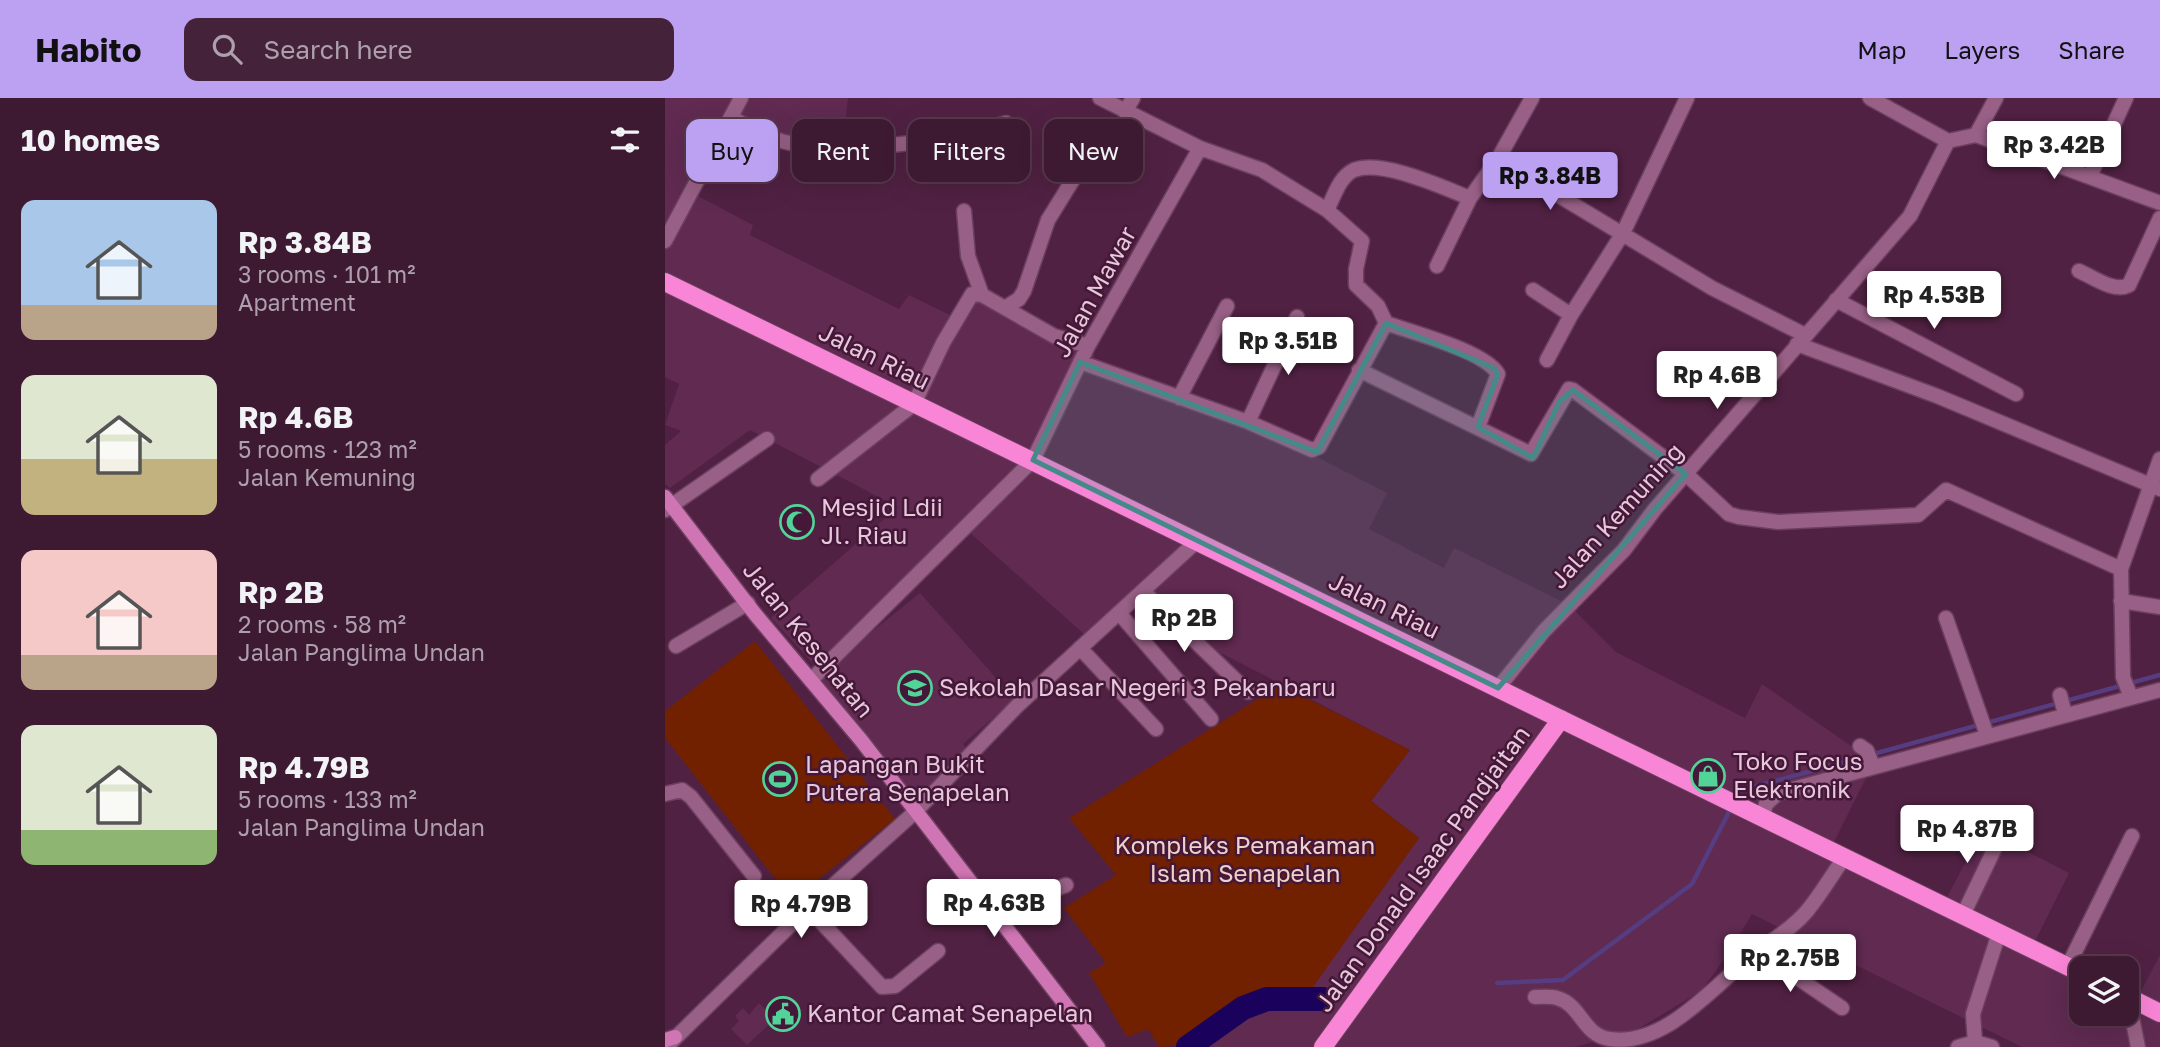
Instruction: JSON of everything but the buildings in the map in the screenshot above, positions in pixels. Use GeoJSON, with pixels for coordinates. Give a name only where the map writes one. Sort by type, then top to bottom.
{"type":"FeatureCollection","features":[{"type":"Feature","properties":{"kind":"main road","name":"Jalan Riau"},"geometry":{"type":"LineString","coordinates":[[665,282],[2069,968]]}},
{"type":"Feature","properties":{"kind":"main road","name":"Jalan Kesehatan"},"geometry":{"type":"LineString","coordinates":[[667,504],[996,913],[1098,1047]]}},
{"type":"Feature","properties":{"kind":"main road","name":"Jalan Donald Isaac Pandjaitan"},"geometry":{"type":"LineString","coordinates":[[1323,1047],[1561,719]]}},
{"type":"Feature","properties":{"kind":"main road"},"geometry":{"type":"LineString","coordinates":[[2139,1003],[2160,1013]]}},
{"type":"Feature","properties":{"kind":"street"},"geometry":{"type":"LineString","coordinates":[[665,241],[741,98]]}},
{"type":"Feature","properties":{"kind":"street"},"geometry":{"type":"LineString","coordinates":[[1100,98],[1200,148],[1262,170],[1327,210],[1362,242],[1356,269],[1356,285],[1378,306],[1387,323],[1476,356],[1494,368],[1498,374],[1478,427]]}},
{"type":"Feature","properties":{"kind":"street"},"geometry":{"type":"LineString","coordinates":[[1125,112],[1133,98]]}},
{"type":"Feature","properties":{"kind":"street"},"geometry":{"type":"LineString","coordinates":[[1437,266],[1470,198],[1498,159],[1532,98]]}},
{"type":"Feature","properties":{"kind":"street"},"geometry":{"type":"LineString","coordinates":[[1547,360],[1571,314],[1623,233],[1687,98]]}},
{"type":"Feature","properties":{"kind":"street"},"geometry":{"type":"LineString","coordinates":[[1870,98],[1948,141],[1976,135],[2160,203]]}},
{"type":"Feature","properties":{"kind":"street"},"geometry":{"type":"LineString","coordinates":[[1976,135],[1996,98]]}},
{"type":"Feature","properties":{"kind":"street"},"geometry":{"type":"LineString","coordinates":[[2089,176],[2126,98]]}},
{"type":"Feature","properties":{"kind":"street"},"geometry":{"type":"LineString","coordinates":[[731,117],[755,132],[788,143],[824,147],[908,141]]}},
{"type":"Feature","properties":{"kind":"street","name":"Jalan Kemuning"},"geometry":{"type":"LineString","coordinates":[[1498,688],[1544,631],[1624,550],[1686,474],[1910,216],[1948,141]]}},
{"type":"Feature","properties":{"kind":"street","name":"Jalan Mawar"},"geometry":{"type":"LineString","coordinates":[[811,680],[1033,460],[1088,346],[1200,148]]}},
{"type":"Feature","properties":{"kind":"street"},"geometry":{"type":"LineString","coordinates":[[1498,159],[1801,340],[2155,486]]}},
{"type":"Feature","properties":{"kind":"street"},"geometry":{"type":"LineString","coordinates":[[1327,210],[1342,179],[1359,169],[1377,169],[1428,180],[1470,198]]}},
{"type":"Feature","properties":{"kind":"street"},"geometry":{"type":"LineString","coordinates":[[1005,308],[1019,299],[1024,291],[1048,220],[1072,182]]}},
{"type":"Feature","properties":{"kind":"street"},"geometry":{"type":"LineString","coordinates":[[964,211],[966,248],[982,295]]}},
{"type":"Feature","properties":{"kind":"street"},"geometry":{"type":"LineString","coordinates":[[2079,271],[2111,286],[2123,288],[2129,285],[2160,218]]}},
{"type":"Feature","properties":{"kind":"street"},"geometry":{"type":"LineString","coordinates":[[1532,290],[1571,314]]}},
{"type":"Feature","properties":{"kind":"street"},"geometry":{"type":"LineString","coordinates":[[818,479],[914,404],[967,298],[972,294],[982,295],[1054,336],[1088,346]]}},
{"type":"Feature","properties":{"kind":"street"},"geometry":{"type":"LineString","coordinates":[[1836,300],[2016,394]]}},
{"type":"Feature","properties":{"kind":"street"},"geometry":{"type":"LineString","coordinates":[[1179,398],[1227,306]]}},
{"type":"Feature","properties":{"kind":"street"},"geometry":{"type":"LineString","coordinates":[[1248,422],[1297,317]]}},
{"type":"Feature","properties":{"kind":"street"},"geometry":{"type":"LineString","coordinates":[[1080,362],[1248,422],[1301,448],[1316,449],[1387,323]]}},
{"type":"Feature","properties":{"kind":"street"},"geometry":{"type":"LineString","coordinates":[[1359,370],[1531,454],[1559,402],[1569,389],[1573,390],[1686,474],[1729,514],[1753,521],[1918,515],[1946,490],[2121,569]]}},
{"type":"Feature","properties":{"kind":"street"},"geometry":{"type":"LineString","coordinates":[[667,504],[767,439]]}},
{"type":"Feature","properties":{"kind":"street"},"geometry":{"type":"LineString","coordinates":[[2127,688],[2121,569],[2155,486],[2160,460]]}},
{"type":"Feature","properties":{"kind":"street"},"geometry":{"type":"LineString","coordinates":[[669,1041],[808,908],[915,812],[1017,706],[1196,542]]}},
{"type":"Feature","properties":{"kind":"street"},"geometry":{"type":"LineString","coordinates":[[1143,591],[1248,692]]}},
{"type":"Feature","properties":{"kind":"street"},"geometry":{"type":"LineString","coordinates":[[2121,601],[2160,607]]}},
{"type":"Feature","properties":{"kind":"street"},"geometry":{"type":"LineString","coordinates":[[676,646],[748,603]]}},
{"type":"Feature","properties":{"kind":"street"},"geometry":{"type":"LineString","coordinates":[[1119,613],[1211,719]]}},
{"type":"Feature","properties":{"kind":"street"},"geometry":{"type":"LineString","coordinates":[[1946,618],[1986,731]]}},
{"type":"Feature","properties":{"kind":"street"},"geometry":{"type":"LineString","coordinates":[[1080,648],[1156,729]]}},
{"type":"Feature","properties":{"kind":"street"},"geometry":{"type":"LineString","coordinates":[[1762,818],[1766,804],[1778,793],[1868,756],[1986,731],[2127,688],[2160,690]]}},
{"type":"Feature","properties":{"kind":"street"},"geometry":{"type":"LineString","coordinates":[[665,794],[682,790],[691,797],[754,876]]}},
{"type":"Feature","properties":{"kind":"street"},"geometry":{"type":"LineString","coordinates":[[1963,915],[2003,831]]}},
{"type":"Feature","properties":{"kind":"street"},"geometry":{"type":"LineString","coordinates":[[2080,956],[2132,836]]}},
{"type":"Feature","properties":{"kind":"street"},"geometry":{"type":"LineString","coordinates":[[1535,997],[1557,998],[1566,1002],[1585,1026],[1607,1039],[1638,1038],[1659,1030],[1685,1012],[1758,951],[1784,934],[1807,912],[1845,858]]}},
{"type":"Feature","properties":{"kind":"street"},"geometry":{"type":"LineString","coordinates":[[996,913],[1066,886]]}},
{"type":"Feature","properties":{"kind":"street"},"geometry":{"type":"LineString","coordinates":[[808,908],[883,987],[895,986],[938,951]]}},
{"type":"Feature","properties":{"kind":"street"},"geometry":{"type":"LineString","coordinates":[[1975,1042],[1973,1014],[1999,933]]}},
{"type":"Feature","properties":{"kind":"street"},"geometry":{"type":"LineString","coordinates":[[1758,951],[1842,1008]]}},
{"type":"Feature","properties":{"kind":"street"},"geometry":{"type":"LineString","coordinates":[[2133,1026],[2138,1047]]}},
{"type":"Feature","properties":{"kind":"street"},"geometry":{"type":"LineString","coordinates":[[1958,1047],[1975,1042],[1993,1047]]}},
{"type":"Feature","properties":{"kind":"highlighted area"},"geometry":{"type":"Polygon","coordinates":[[[1386,323],[1494,368],[1498,374],[1478,427],[1533,458],[1559,402],[1573,390],[1686,474],[1498,688],[1033,460],[1080,362],[1317,452],[1386,323]]]}},
{"type":"Feature","properties":{"kind":"shaded area"},"geometry":{"type":"Polygon","coordinates":[[[665,98],[848,98],[846,119],[792,119],[792,137],[778,134],[778,119],[686,119],[686,182],[705,182],[698,196],[753,225],[750,235],[899,309],[909,295],[964,322],[978,295],[1094,355],[1092,369],[1311,454],[1387,493],[1369,529],[1444,568],[1454,548],[1569,605],[1616,652],[1745,718],[1762,684],[1874,762],[1834,842],[1946,899],[1983,829],[2069,873],[2035,941],[2069,958],[2069,1026],[2139,1026],[2139,992],[2160,955],[2160,1047],[2022,1047],[1752,914],[1701,991],[1633,1032],[1574,1047],[1202,1047],[1246,1014],[1268,1006],[1298,1005],[1419,838],[1371,801],[1410,750],[1201,643],[1147,590],[1093,642],[968,531],[823,671],[920,593],[1015,699],[963,744],[972,756],[920,803],[817,676],[821,672],[771,618],[898,507],[750,430],[670,488],[665,484],[665,445],[681,431],[665,425],[679,384],[665,377],[665,98]]]}},
{"type":"Feature","properties":{"kind":"shaded area"},"geometry":{"type":"Polygon","coordinates":[[[759,1003],[775,1019],[747,1045],[731,1029],[739,1021],[735,1016],[743,1008],[749,1015],[759,1003]]]}},
{"type":"Feature","properties":{"kind":"green space","name":"Lapangan Bukit Putera Senapelan"},"geometry":{"type":"Polygon","coordinates":[[[755,641],[895,819],[792,900],[665,738],[665,711],[755,641]]]}},
{"type":"Feature","properties":{"kind":"green space","name":"Kompleks Pemakaman Islam Senapelan"},"geometry":{"type":"Polygon","coordinates":[[[1280,685],[1410,750],[1371,801],[1419,838],[1313,987],[1257,998],[1229,1012],[1184,1043],[1159,1047],[1148,1029],[1127,1037],[1089,973],[1106,963],[1064,908],[1116,875],[1069,818],[1280,685]]]}},
{"type":"Feature","properties":{"kind":"waterway"},"geometry":{"type":"LineString","coordinates":[[1734,801],[1739,791],[2160,675]]}},
{"type":"Feature","properties":{"kind":"waterway"},"geometry":{"type":"LineString","coordinates":[[1497,983],[1563,980],[1692,884],[1731,808]]}},
{"type":"Feature","properties":{"kind":"waterway"},"geometry":{"type":"LineString","coordinates":[[1188,1047],[1243,1008],[1267,999],[1323,999]]}},
{"type":"Feature","properties":{"kind":"place","name":"Mesjid Ldii Jl. Riau"},"geometry":{"type":"Point","coordinates":[797,522]}},
{"type":"Feature","properties":{"kind":"place","name":"Sekolah Dasar Negeri 3 Pekanbaru"},"geometry":{"type":"Point","coordinates":[915,688]}},
{"type":"Feature","properties":{"kind":"place","name":"Toko Focus Elektronik"},"geometry":{"type":"Point","coordinates":[1708,776]}},
{"type":"Feature","properties":{"kind":"place","name":"Lapangan Bukit Putera Senapelan"},"geometry":{"type":"Point","coordinates":[780,779]}},
{"type":"Feature","properties":{"kind":"place","name":"Kantor Camat Senapelan"},"geometry":{"type":"Point","coordinates":[783,1014]}}]}
